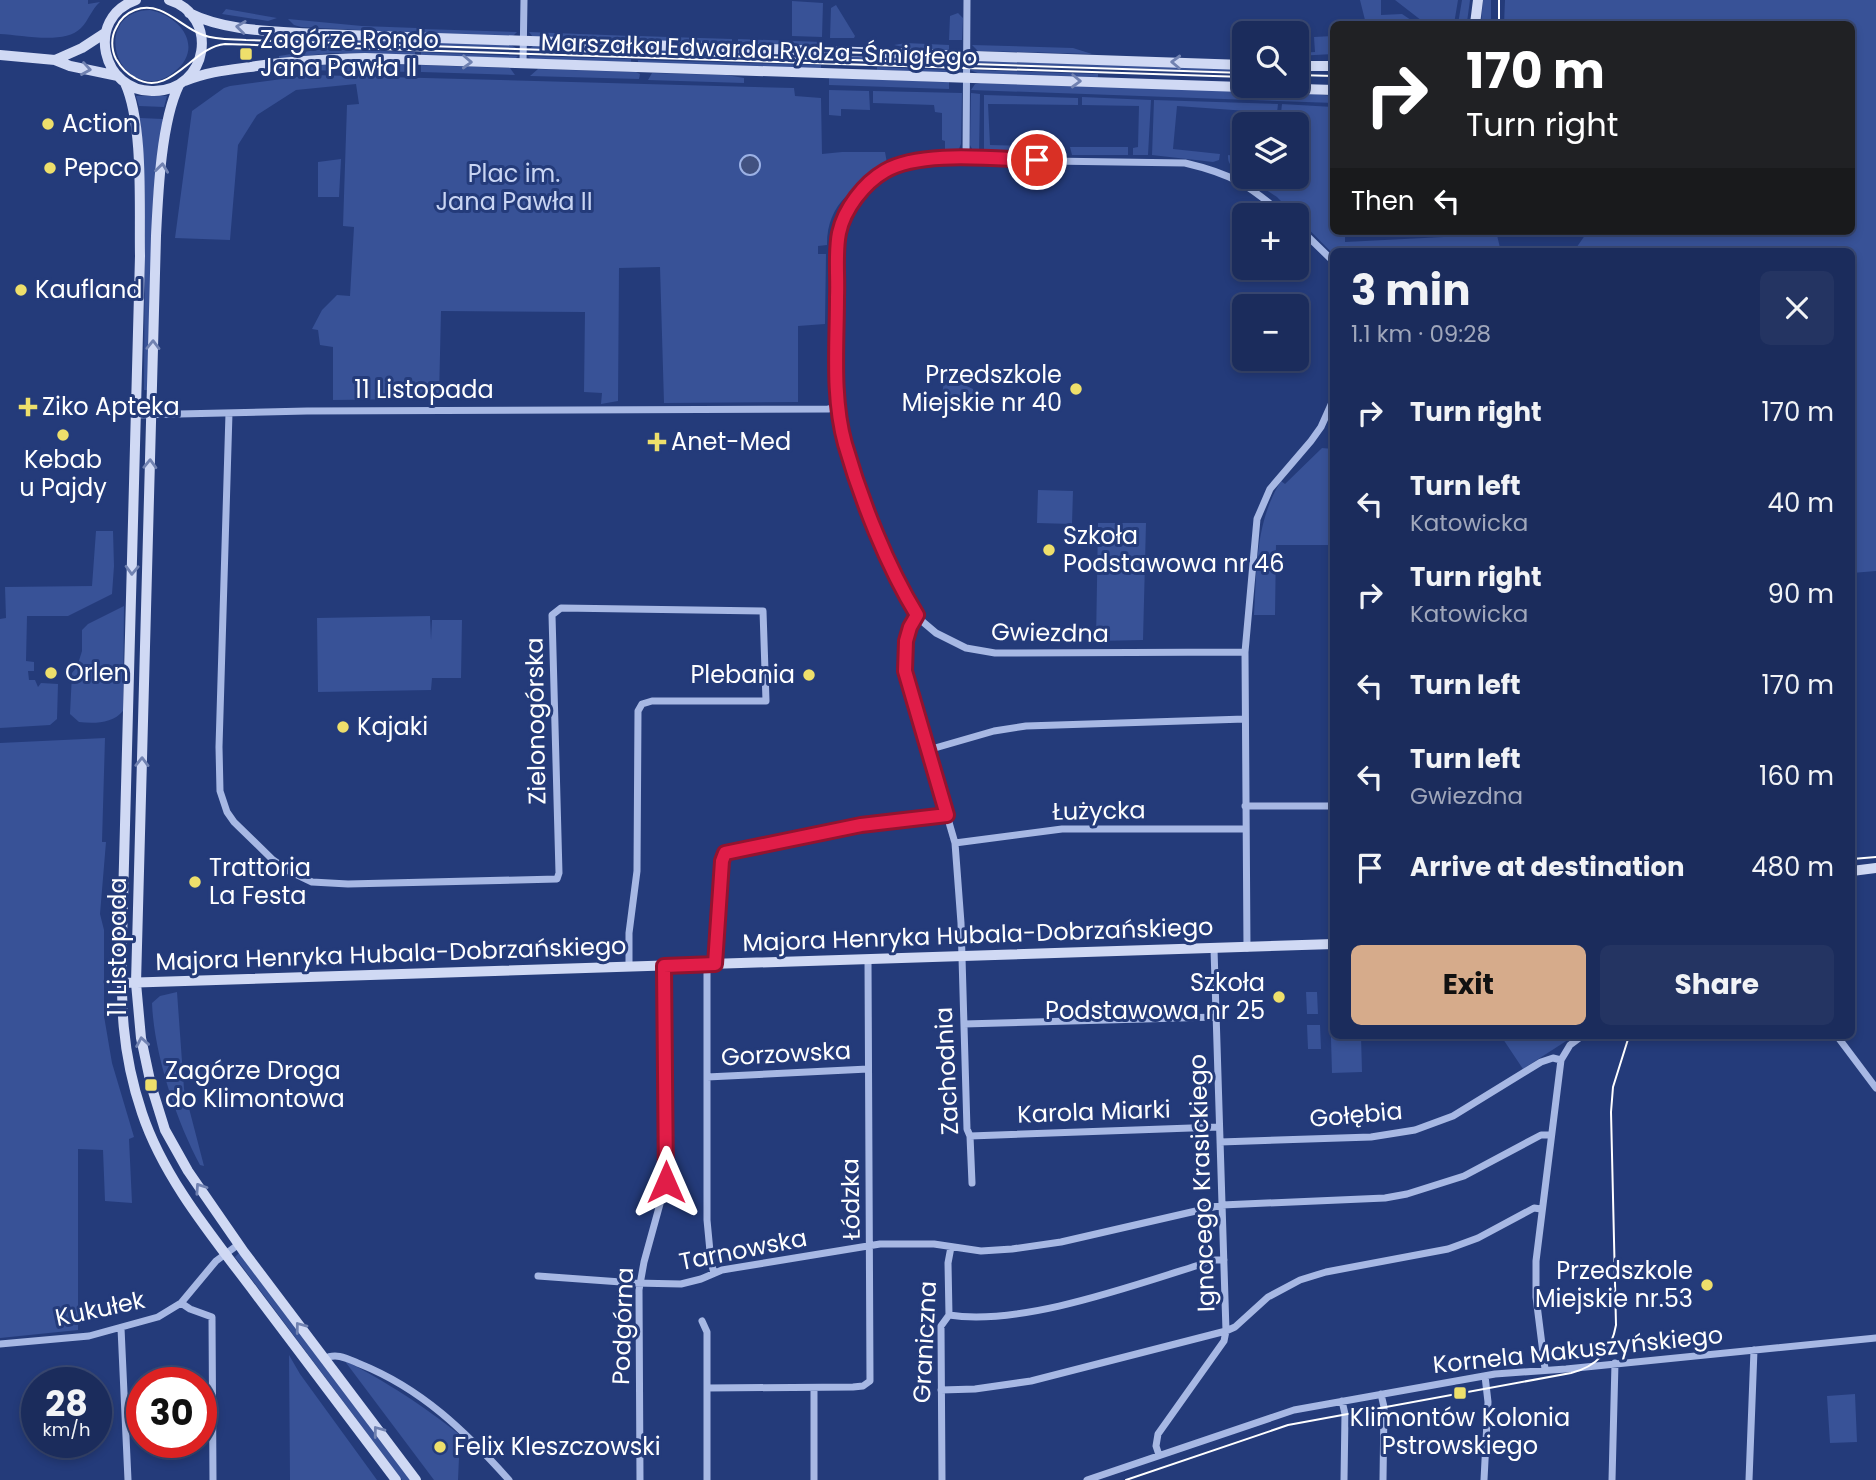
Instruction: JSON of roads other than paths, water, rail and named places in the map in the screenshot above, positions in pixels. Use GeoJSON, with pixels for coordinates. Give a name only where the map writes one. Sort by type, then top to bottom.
{"type":"FeatureCollection","features":[{"type":"Feature","properties":{"kind":"street"},"geometry":{"type":"LineString","coordinates":[[55,60],[82,48],[105,33],[112,18],[127,3],[136,0]]}},
{"type":"Feature","properties":{"kind":"street","name":"Marszałka Edwarda Rydza-Śmigłego"},"geometry":{"type":"LineString","coordinates":[[169,0],[214,22],[281,32],[1232,65]]}},
{"type":"Feature","properties":{"kind":"street"},"geometry":{"type":"LineString","coordinates":[[523,64],[524,0]]}},
{"type":"Feature","properties":{"kind":"street"},"geometry":{"type":"LineString","coordinates":[[965,159],[967,0]]}},
{"type":"Feature","properties":{"kind":"street"},"geometry":{"type":"LineString","coordinates":[[1475,21],[1478,0]]}},
{"type":"Feature","properties":{"kind":"street","name":"11 Listopada"},"geometry":{"type":"LineString","coordinates":[[183,7],[200,34],[202,52],[194,72],[182,83],[169,112],[158,205],[136,983],[141,1038],[160,1117],[188,1171],[239,1244],[416,1480]]}},
{"type":"Feature","properties":{"kind":"street","name":"11 Listopada"},"geometry":{"type":"LineString","coordinates":[[105,33],[106,57],[122,80],[134,110],[139,176],[140,256],[125,803],[122,1033],[142,1114],[173,1178],[226,1254],[396,1480]]}},
{"type":"Feature","properties":{"kind":"street","name":"Marszałka Edwarda Rydza-Śmigłego"},"geometry":{"type":"LineString","coordinates":[[0,55],[55,60],[122,80],[135,89],[145,91],[162,91],[201,74],[216,71],[326,59],[1330,90]]}},
{"type":"Feature","properties":{"kind":"street"},"geometry":{"type":"LineString","coordinates":[[1309,66],[1330,66]]}},
{"type":"Feature","properties":{"kind":"street","name":"Gwiezdna"},"geometry":{"type":"LineString","coordinates":[[1245,652],[981,652],[966,648],[936,633],[917,615],[895,577],[845,443],[837,352],[838,243],[841,228],[852,204],[868,184],[902,163],[925,159],[1185,163],[1220,171],[1245,184],[1269,203]]}},
{"type":"Feature","properties":{"kind":"street"},"geometry":{"type":"LineString","coordinates":[[1309,238],[1330,258]]}},
{"type":"Feature","properties":{"kind":"street"},"geometry":{"type":"LineString","coordinates":[[1247,948],[1245,652],[1255,541],[1260,512],[1275,481],[1316,434],[1330,406]]}},
{"type":"Feature","properties":{"kind":"street","name":"11 Listopada"},"geometry":{"type":"LineString","coordinates":[[135,415],[828,410],[840,407]]}},
{"type":"Feature","properties":{"kind":"street","name":"Zielonogórska"},"geometry":{"type":"LineString","coordinates":[[229,413],[220,791],[227,811],[261,849],[289,871],[312,882],[348,884],[557,879],[559,873],[552,615],[561,608],[763,611],[765,701],[652,701],[642,704],[638,711],[637,870],[629,933],[629,967]]}},
{"type":"Feature","properties":{"kind":"street"},"geometry":{"type":"LineString","coordinates":[[131,594],[145,594]]}},
{"type":"Feature","properties":{"kind":"street","name":"Zachodnia"},"geometry":{"type":"LineString","coordinates":[[917,615],[906,641],[905,671],[955,843],[967,1129],[970,1136],[972,1183]]}},
{"type":"Feature","properties":{"kind":"street"},"geometry":{"type":"LineString","coordinates":[[928,750],[994,731],[1026,726],[1245,719]]}},
{"type":"Feature","properties":{"kind":"street"},"geometry":{"type":"LineString","coordinates":[[127,726],[142,726]]}},
{"type":"Feature","properties":{"kind":"street"},"geometry":{"type":"LineString","coordinates":[[125,803],[141,803]]}},
{"type":"Feature","properties":{"kind":"street"},"geometry":{"type":"LineString","coordinates":[[1245,806],[1330,806]]}},
{"type":"Feature","properties":{"kind":"street"},"geometry":{"type":"LineString","coordinates":[[715,1273],[711,1262],[707,1220],[707,1077],[711,965],[725,853],[861,825],[947,815]]}},
{"type":"Feature","properties":{"kind":"street","name":"Łużycka"},"geometry":{"type":"LineString","coordinates":[[955,843],[1062,829],[1245,829]]}},
{"type":"Feature","properties":{"kind":"street"},"geometry":{"type":"LineString","coordinates":[[1855,871],[1876,868]]}},
{"type":"Feature","properties":{"kind":"street","name":"Majora Henryka Hubala-Dobrzańskiego"},"geometry":{"type":"LineString","coordinates":[[121,983],[1330,944]]}},
{"type":"Feature","properties":{"kind":"street","name":"Ignacego Krasickiego"},"geometry":{"type":"LineString","coordinates":[[1214,949],[1226,1331]]}},
{"type":"Feature","properties":{"kind":"street","name":"Łódzka"},"geometry":{"type":"LineString","coordinates":[[708,1388],[853,1387],[870,1381],[869,960]]}},
{"type":"Feature","properties":{"kind":"street","name":"Podgórna"},"geometry":{"type":"LineString","coordinates":[[640,1480],[640,1283],[666,1182],[664,966]]}},
{"type":"Feature","properties":{"kind":"street"},"geometry":{"type":"LineString","coordinates":[[964,1024],[1216,1017]]}},
{"type":"Feature","properties":{"kind":"street"},"geometry":{"type":"LineString","coordinates":[[1545,1369],[1536,1297],[1535,1261],[1560,1060],[1570,1045],[1578,1039]]}},
{"type":"Feature","properties":{"kind":"street"},"geometry":{"type":"LineString","coordinates":[[1839,1039],[1876,1088]]}},
{"type":"Feature","properties":{"kind":"street","name":"Gołębia"},"geometry":{"type":"LineString","coordinates":[[1220,1142],[1371,1137],[1415,1130],[1453,1116],[1541,1062],[1552,1058],[1560,1060]]}},
{"type":"Feature","properties":{"kind":"street","name":"Gorzowska"},"geometry":{"type":"LineString","coordinates":[[707,1077],[868,1069]]}},
{"type":"Feature","properties":{"kind":"street","name":"Karola Miarki"},"geometry":{"type":"LineString","coordinates":[[970,1136],[1219,1127]]}},
{"type":"Feature","properties":{"kind":"street","name":"Tarnowska"},"geometry":{"type":"LineString","coordinates":[[538,1276],[681,1284],[715,1273],[871,1246],[915,1244],[981,1251],[1012,1250],[1061,1242],[1223,1205],[1385,1198],[1407,1194],[1464,1176],[1541,1135],[1551,1135]]}},
{"type":"Feature","properties":{"kind":"street"},"geometry":{"type":"LineString","coordinates":[[941,1390],[975,1389],[1031,1381],[1226,1331],[1235,1327],[1268,1297],[1300,1280],[1326,1272],[1448,1249],[1478,1238],[1534,1208],[1541,1209]]}},
{"type":"Feature","properties":{"kind":"street","name":"Kukułek"},"geometry":{"type":"LineString","coordinates":[[0,1344],[89,1336],[158,1317],[181,1303],[208,1270],[239,1244]]}},
{"type":"Feature","properties":{"kind":"street","name":"Graniczna"},"geometry":{"type":"LineString","coordinates":[[942,1480],[941,1326],[949,1315],[948,1263],[951,1247]]}},
{"type":"Feature","properties":{"kind":"street"},"geometry":{"type":"LineString","coordinates":[[949,1315],[1003,1315],[1055,1306],[1215,1260],[1224,1260]]}},
{"type":"Feature","properties":{"kind":"street"},"geometry":{"type":"LineString","coordinates":[[181,1303],[190,1310],[212,1317],[213,1480]]}},
{"type":"Feature","properties":{"kind":"street"},"geometry":{"type":"LineString","coordinates":[[702,1321],[707,1332],[707,1480]]}},
{"type":"Feature","properties":{"kind":"street"},"geometry":{"type":"LineString","coordinates":[[121,1328],[128,1480]]}},
{"type":"Feature","properties":{"kind":"street"},"geometry":{"type":"LineString","coordinates":[[1159,1455],[1156,1446],[1158,1434],[1224,1341],[1226,1331]]}},
{"type":"Feature","properties":{"kind":"street","name":"Kornela Makuszyńskiego"},"geometry":{"type":"LineString","coordinates":[[1087,1480],[1278,1415],[1342,1401],[1485,1376],[1876,1338]]}},
{"type":"Feature","properties":{"kind":"street"},"geometry":{"type":"LineString","coordinates":[[1749,1480],[1754,1350]]}},
{"type":"Feature","properties":{"kind":"street"},"geometry":{"type":"LineString","coordinates":[[324,1359],[330,1356],[344,1357],[383,1373],[416,1392],[472,1439],[509,1480]]}},
{"type":"Feature","properties":{"kind":"street"},"geometry":{"type":"LineString","coordinates":[[1612,1480],[1615,1363]]}},
{"type":"Feature","properties":{"kind":"street"},"geometry":{"type":"LineString","coordinates":[[1484,1480],[1488,1402],[1485,1376]]}},
{"type":"Feature","properties":{"kind":"street"},"geometry":{"type":"LineString","coordinates":[[814,1388],[814,1480]]}},
{"type":"Feature","properties":{"kind":"street"},"geometry":{"type":"LineString","coordinates":[[1381,1394],[1384,1407],[1383,1480]]}},
{"type":"Feature","properties":{"kind":"street"},"geometry":{"type":"LineString","coordinates":[[1342,1401],[1345,1414],[1344,1480]]}},
{"type":"Feature","properties":{"kind":"tram line"},"geometry":{"type":"LineString","coordinates":[[1499,0],[1499,21]]}},
{"type":"Feature","properties":{"kind":"tram line"},"geometry":{"type":"LineString","coordinates":[[1232,73],[224,39],[203,35],[162,11],[145,8],[132,11],[122,19],[114,32],[112,43],[114,55],[122,67],[132,76],[148,83],[170,77],[213,47],[225,44],[1232,77]]}},
{"type":"Feature","properties":{"kind":"tram line"},"geometry":{"type":"LineString","coordinates":[[1309,75],[1330,76]]}},
{"type":"Feature","properties":{"kind":"tram line"},"geometry":{"type":"LineString","coordinates":[[1855,859],[1876,857]]}},
{"type":"Feature","properties":{"kind":"tram line"},"geometry":{"type":"LineString","coordinates":[[1126,1480],[1288,1425],[1571,1373],[1595,1362],[1607,1350],[1616,1325],[1611,1112],[1613,1087],[1628,1039]]}},
{"type":"Feature","properties":{"kind":"place","name":"Zagórze Rondo Jana Pawła II"},"geometry":{"type":"Point","coordinates":[246,54]}},
{"type":"Feature","properties":{"kind":"place","name":"Action"},"geometry":{"type":"Point","coordinates":[48,124]}},
{"type":"Feature","properties":{"kind":"place","name":"Pepco"},"geometry":{"type":"Point","coordinates":[50,168]}},
{"type":"Feature","properties":{"kind":"place","name":"Kaufland"},"geometry":{"type":"Point","coordinates":[21,290]}},
{"type":"Feature","properties":{"kind":"place","name":"Przedszkole Miejskie nr 40"},"geometry":{"type":"Point","coordinates":[1076,389]}},
{"type":"Feature","properties":{"kind":"place","name":"Ziko Apteka"},"geometry":{"type":"Point","coordinates":[28,407]}},
{"type":"Feature","properties":{"kind":"place","name":"Kebab u Pajdy"},"geometry":{"type":"Point","coordinates":[63,435]}},
{"type":"Feature","properties":{"kind":"place","name":"Anet-Med"},"geometry":{"type":"Point","coordinates":[657,442]}},
{"type":"Feature","properties":{"kind":"place","name":"Szkoła Podstawowa nr 46"},"geometry":{"type":"Point","coordinates":[1049,550]}},
{"type":"Feature","properties":{"kind":"place","name":"Orlen"},"geometry":{"type":"Point","coordinates":[51,673]}},
{"type":"Feature","properties":{"kind":"place","name":"Plebania"},"geometry":{"type":"Point","coordinates":[809,675]}},
{"type":"Feature","properties":{"kind":"place","name":"Kajaki"},"geometry":{"type":"Point","coordinates":[343,727]}},
{"type":"Feature","properties":{"kind":"place","name":"Trattoria La Festa"},"geometry":{"type":"Point","coordinates":[195,882]}},
{"type":"Feature","properties":{"kind":"place","name":"Szkoła Podstawowa nr 25"},"geometry":{"type":"Point","coordinates":[1279,997]}},
{"type":"Feature","properties":{"kind":"place","name":"Zagórze Droga do Klimontowa"},"geometry":{"type":"Point","coordinates":[151,1085]}},
{"type":"Feature","properties":{"kind":"place","name":"Przedszkole Miejskie nr.53"},"geometry":{"type":"Point","coordinates":[1707,1285]}},
{"type":"Feature","properties":{"kind":"place","name":"Klimontów Kolonia Pstrowskiego"},"geometry":{"type":"Point","coordinates":[1460,1393]}},
{"type":"Feature","properties":{"kind":"place","name":"Felix Kleszczowski"},"geometry":{"type":"Point","coordinates":[440,1447]}},
{"type":"Feature","properties":{"kind":"park label","name":"Plac im. Jana Pawła II"},"geometry":{"type":"Point","coordinates":[514,188]}}]}
